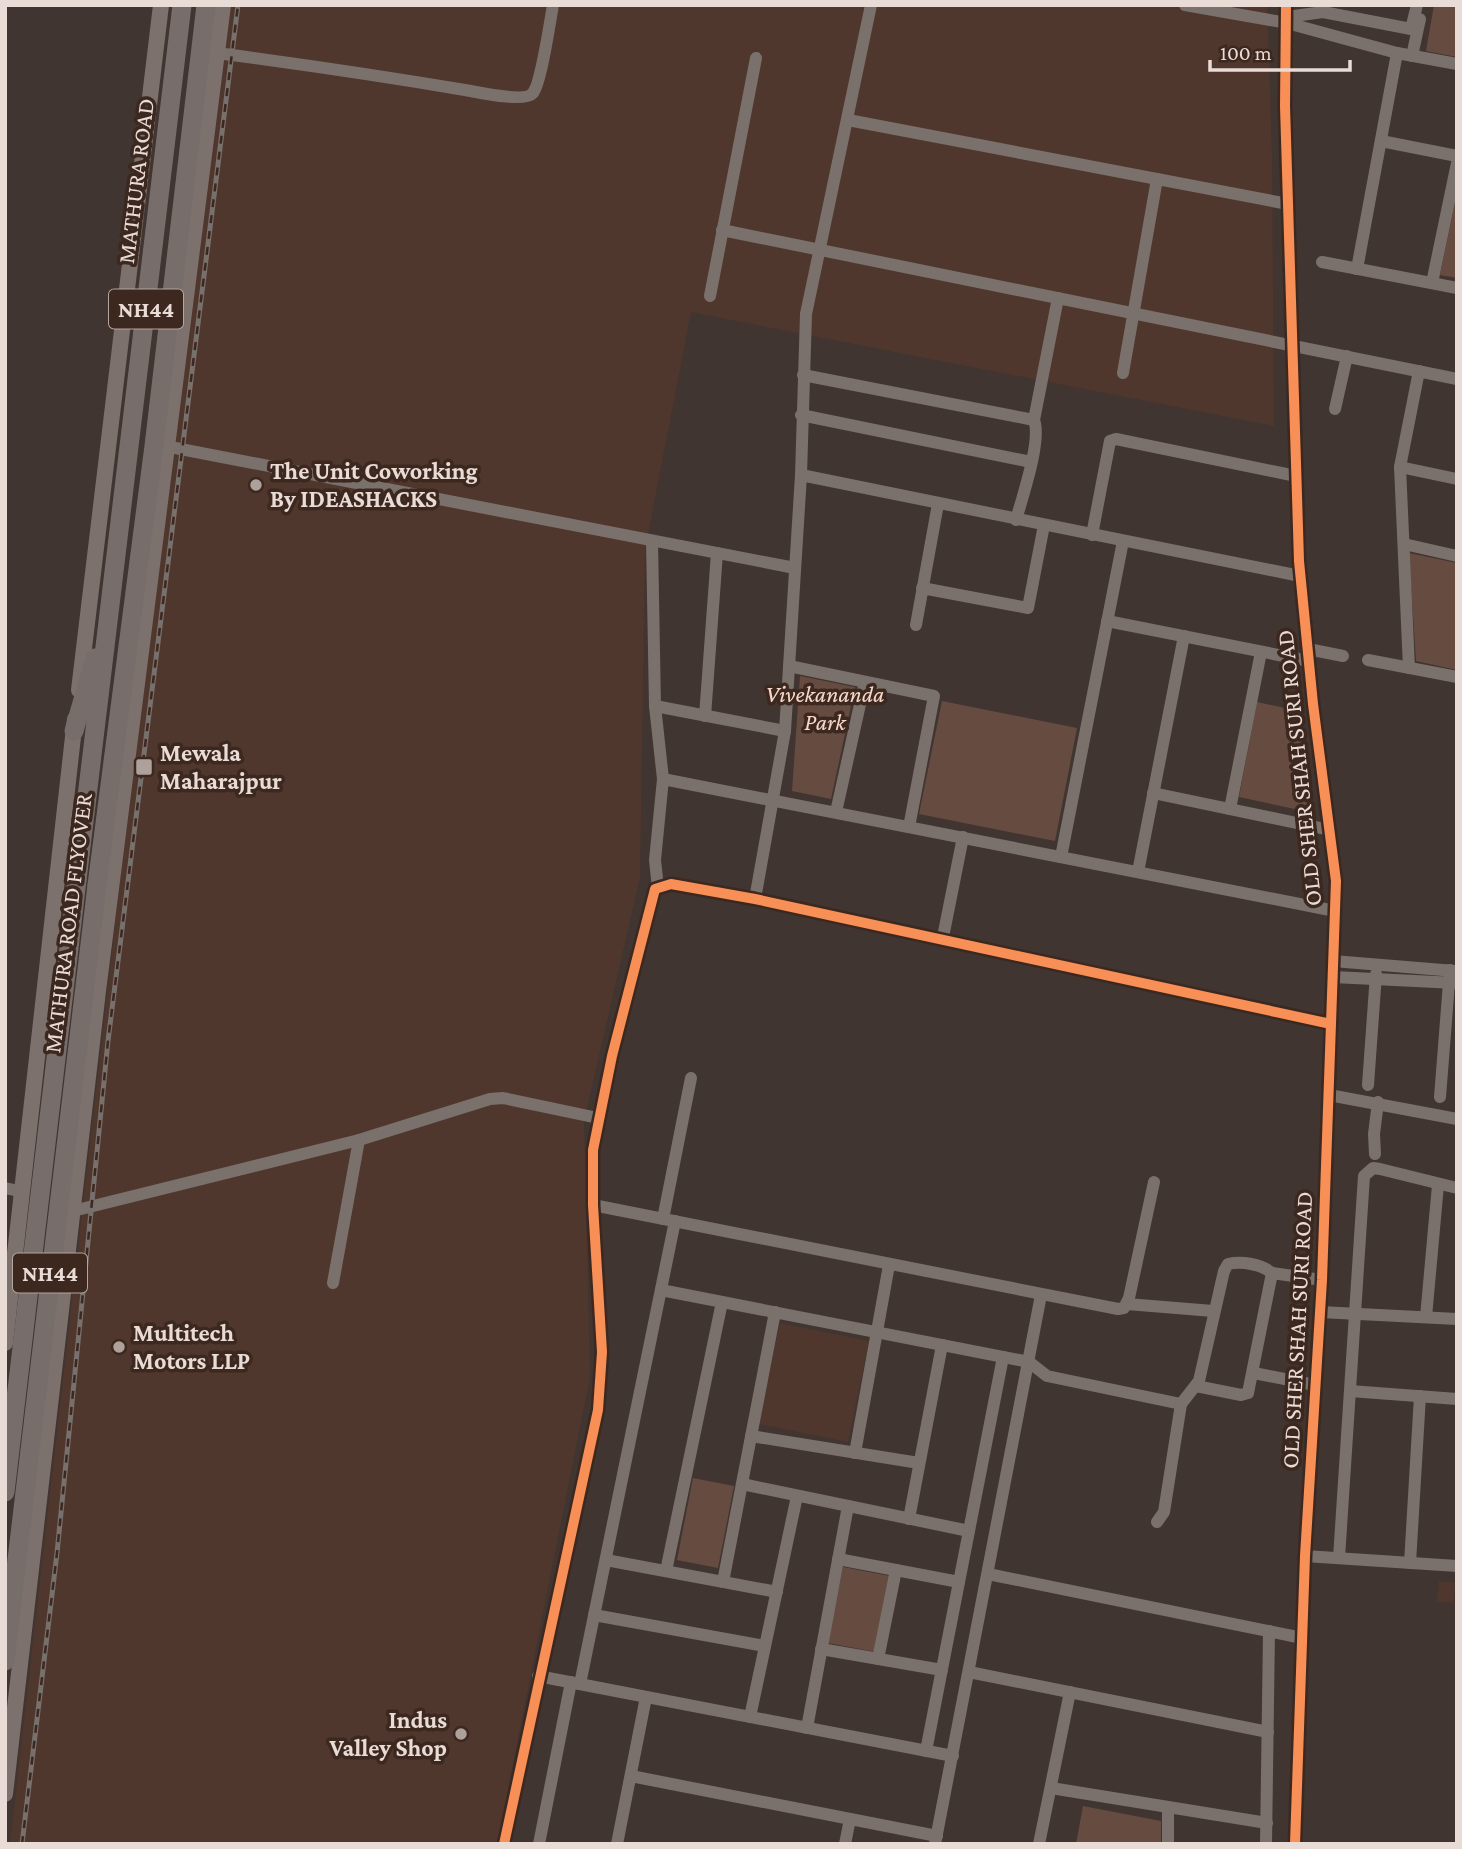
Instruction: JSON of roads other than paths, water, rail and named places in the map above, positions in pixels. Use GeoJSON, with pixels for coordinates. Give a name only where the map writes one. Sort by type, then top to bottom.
{"type":"FeatureCollection","features":[{"type":"Feature","properties":{"kind":"highway","name":"MATHURA ROAD"},"geometry":{"type":"LineString","coordinates":[[110,613],[182,5]]}},
{"type":"Feature","properties":{"kind":"highway","name":"MATHURA ROAD"},"geometry":{"type":"LineString","coordinates":[[184,191],[206,5]]}},
{"type":"Feature","properties":{"kind":"highway"},"geometry":{"type":"LineString","coordinates":[[184,191],[188,221],[185,302]]}},
{"type":"Feature","properties":{"kind":"highway","name":"MATHURA ROAD FLYOVER"},"geometry":{"type":"LineString","coordinates":[[5,1661],[97,885],[184,191]]}},
{"type":"Feature","properties":{"kind":"highway"},"geometry":{"type":"LineString","coordinates":[[74,731],[110,613]]}},
{"type":"Feature","properties":{"kind":"highway","name":"MATHURA ROAD FLYOVER"},"geometry":{"type":"LineString","coordinates":[[5,1492],[110,613]]}},
{"type":"Feature","properties":{"kind":"main road"},"geometry":{"type":"LineString","coordinates":[[5,1343],[12,1222],[23,1192],[74,731],[161,5]]}},
{"type":"Feature","properties":{"kind":"main road"},"geometry":{"type":"LineString","coordinates":[[5,1794],[165,446],[223,5]]}},
{"type":"Feature","properties":{"kind":"main road"},"geometry":{"type":"LineString","coordinates":[[5,1355],[55,1362]]}},
{"type":"Feature","properties":{"kind":"street"},"geometry":{"type":"LineString","coordinates":[[217,53],[374,74],[501,96],[528,97],[534,93],[553,5]]}},
{"type":"Feature","properties":{"kind":"street"},"geometry":{"type":"LineString","coordinates":[[755,899],[785,731],[801,475],[806,314],[871,5]]}},
{"type":"Feature","properties":{"kind":"street"},"geometry":{"type":"LineString","coordinates":[[1185,5],[1287,15],[1397,53],[1457,64]]}},
{"type":"Feature","properties":{"kind":"street"},"geometry":{"type":"LineString","coordinates":[[1287,15],[1324,9],[1411,29],[1417,5]]}},
{"type":"Feature","properties":{"kind":"street"},"geometry":{"type":"LineString","coordinates":[[1412,56],[1424,5]]}},
{"type":"Feature","properties":{"kind":"street","name":"OLD SHER SHAH SURI ROAD"},"geometry":{"type":"LineString","coordinates":[[1287,15],[1285,106],[1300,576],[1336,881],[1322,1280],[1302,1638],[1295,1844]]}},
{"type":"Feature","properties":{"kind":"street"},"geometry":{"type":"LineString","coordinates":[[1357,269],[1397,53]]}},
{"type":"Feature","properties":{"kind":"street"},"geometry":{"type":"LineString","coordinates":[[710,296],[756,58]]}},
{"type":"Feature","properties":{"kind":"street"},"geometry":{"type":"LineString","coordinates":[[848,120],[1288,204]]}},
{"type":"Feature","properties":{"kind":"street"},"geometry":{"type":"LineString","coordinates":[[1381,141],[1457,156]]}},
{"type":"Feature","properties":{"kind":"street"},"geometry":{"type":"LineString","coordinates":[[1432,283],[1457,163]]}},
{"type":"Feature","properties":{"kind":"street"},"geometry":{"type":"LineString","coordinates":[[1124,373],[1132,313],[1157,179]]}},
{"type":"Feature","properties":{"kind":"street"},"geometry":{"type":"LineString","coordinates":[[722,230],[1457,379]]}},
{"type":"Feature","properties":{"kind":"street"},"geometry":{"type":"LineString","coordinates":[[1322,262],[1457,288]]}},
{"type":"Feature","properties":{"kind":"street"},"geometry":{"type":"LineString","coordinates":[[1016,520],[1031,462],[1037,426],[1034,420],[1058,298]]}},
{"type":"Feature","properties":{"kind":"street"},"geometry":{"type":"LineString","coordinates":[[1335,410],[1347,356]]}},
{"type":"Feature","properties":{"kind":"street"},"geometry":{"type":"LineString","coordinates":[[1409,668],[1400,467],[1419,371]]}},
{"type":"Feature","properties":{"kind":"street"},"geometry":{"type":"LineString","coordinates":[[803,375],[1034,420]]}},
{"type":"Feature","properties":{"kind":"street"},"geometry":{"type":"LineString","coordinates":[[801,415],[1031,462]]}},
{"type":"Feature","properties":{"kind":"street"},"geometry":{"type":"LineString","coordinates":[[1092,535],[1107,446],[1110,441],[1116,439],[1296,476]]}},
{"type":"Feature","properties":{"kind":"street"},"geometry":{"type":"LineString","coordinates":[[165,446],[795,568]]}},
{"type":"Feature","properties":{"kind":"street"},"geometry":{"type":"LineString","coordinates":[[1400,467],[1457,479]]}},
{"type":"Feature","properties":{"kind":"street"},"geometry":{"type":"LineString","coordinates":[[801,475],[1300,576]]}},
{"type":"Feature","properties":{"kind":"street"},"geometry":{"type":"LineString","coordinates":[[916,625],[939,504]]}},
{"type":"Feature","properties":{"kind":"street"},"geometry":{"type":"LineString","coordinates":[[922,588],[1028,608],[1044,525]]}},
{"type":"Feature","properties":{"kind":"street"},"geometry":{"type":"LineString","coordinates":[[652,541],[655,706],[663,779],[655,860],[659,887]]}},
{"type":"Feature","properties":{"kind":"street"},"geometry":{"type":"LineString","coordinates":[[1061,857],[1122,541]]}},
{"type":"Feature","properties":{"kind":"street"},"geometry":{"type":"LineString","coordinates":[[1404,544],[1457,555]]}},
{"type":"Feature","properties":{"kind":"street"},"geometry":{"type":"LineString","coordinates":[[705,716],[718,554]]}},
{"type":"Feature","properties":{"kind":"street"},"geometry":{"type":"LineString","coordinates":[[1107,621],[1261,652],[1343,656]]}},
{"type":"Feature","properties":{"kind":"street"},"geometry":{"type":"LineString","coordinates":[[1138,872],[1184,636]]}},
{"type":"Feature","properties":{"kind":"street"},"geometry":{"type":"LineString","coordinates":[[1230,809],[1261,652]]}},
{"type":"Feature","properties":{"kind":"street"},"geometry":{"type":"LineString","coordinates":[[1368,660],[1457,677]]}},
{"type":"Feature","properties":{"kind":"street"},"geometry":{"type":"LineString","coordinates":[[789,666],[935,697],[909,827]]}},
{"type":"Feature","properties":{"kind":"street"},"geometry":{"type":"LineString","coordinates":[[836,812],[865,682]]}},
{"type":"Feature","properties":{"kind":"street"},"geometry":{"type":"LineString","coordinates":[[655,706],[785,731]]}},
{"type":"Feature","properties":{"kind":"street"},"geometry":{"type":"LineString","coordinates":[[663,779],[1335,911]]}},
{"type":"Feature","properties":{"kind":"street"},"geometry":{"type":"LineString","coordinates":[[1153,793],[1330,830]]}},
{"type":"Feature","properties":{"kind":"street"},"geometry":{"type":"LineString","coordinates":[[943,937],[963,837]]}},
{"type":"Feature","properties":{"kind":"street"},"geometry":{"type":"LineString","coordinates":[[504,1844],[600,1388],[602,1352],[593,1205],[593,1150],[598,1118],[651,896],[659,887],[671,884],[943,937],[1331,1024]]}},
{"type":"Feature","properties":{"kind":"street"},"geometry":{"type":"LineString","coordinates":[[1334,961],[1453,977]]}},
{"type":"Feature","properties":{"kind":"street"},"geometry":{"type":"LineString","coordinates":[[1368,1085],[1377,965]]}},
{"type":"Feature","properties":{"kind":"street"},"geometry":{"type":"LineString","coordinates":[[1333,977],[1453,977]]}},
{"type":"Feature","properties":{"kind":"street"},"geometry":{"type":"LineString","coordinates":[[1440,1097],[1453,977]]}},
{"type":"Feature","properties":{"kind":"street"},"geometry":{"type":"LineString","coordinates":[[540,1844],[594,1615],[661,1290],[691,1078]]}},
{"type":"Feature","properties":{"kind":"street"},"geometry":{"type":"LineString","coordinates":[[1329,1095],[1378,1102],[1457,1119]]}},
{"type":"Feature","properties":{"kind":"street"},"geometry":{"type":"LineString","coordinates":[[73,1212],[359,1140],[490,1099],[503,1098],[598,1118]]}},
{"type":"Feature","properties":{"kind":"street"},"geometry":{"type":"LineString","coordinates":[[1376,1154],[1374,1134],[1378,1102]]}},
{"type":"Feature","properties":{"kind":"street"},"geometry":{"type":"LineString","coordinates":[[333,1283],[359,1140]]}},
{"type":"Feature","properties":{"kind":"street"},"geometry":{"type":"LineString","coordinates":[[1339,1558],[1364,1176],[1373,1168],[1381,1169],[1457,1188]]}},
{"type":"Feature","properties":{"kind":"street"},"geometry":{"type":"LineString","coordinates":[[1127,1304],[1154,1182]]}},
{"type":"Feature","properties":{"kind":"street"},"geometry":{"type":"LineString","coordinates":[[1426,1317],[1438,1185]]}},
{"type":"Feature","properties":{"kind":"street"},"geometry":{"type":"LineString","coordinates":[[5,1188],[23,1192]]}},
{"type":"Feature","properties":{"kind":"street"},"geometry":{"type":"LineString","coordinates":[[593,1205],[1118,1309],[1127,1304],[1213,1311]]}},
{"type":"Feature","properties":{"kind":"street"},"geometry":{"type":"LineString","coordinates":[[1157,1522],[1164,1512],[1181,1404],[1196,1387],[1213,1311],[1228,1264],[1254,1265],[1272,1273],[1322,1280]]}},
{"type":"Feature","properties":{"kind":"street"},"geometry":{"type":"LineString","coordinates":[[855,1453],[889,1265]]}},
{"type":"Feature","properties":{"kind":"street"},"geometry":{"type":"LineString","coordinates":[[1196,1387],[1241,1395],[1248,1393],[1272,1273]]}},
{"type":"Feature","properties":{"kind":"street"},"geometry":{"type":"LineString","coordinates":[[661,1290],[1029,1362],[1047,1376],[1181,1404]]}},
{"type":"Feature","properties":{"kind":"street"},"geometry":{"type":"LineString","coordinates":[[631,1776],[850,1819],[936,1840],[1041,1295]]}},
{"type":"Feature","properties":{"kind":"street"},"geometry":{"type":"LineString","coordinates":[[666,1571],[722,1302]]}},
{"type":"Feature","properties":{"kind":"street"},"geometry":{"type":"LineString","coordinates":[[723,1582],[775,1312]]}},
{"type":"Feature","properties":{"kind":"street"},"geometry":{"type":"LineString","coordinates":[[1320,1312],[1457,1319]]}},
{"type":"Feature","properties":{"kind":"street"},"geometry":{"type":"LineString","coordinates":[[909,1519],[942,1345]]}},
{"type":"Feature","properties":{"kind":"street"},"geometry":{"type":"LineString","coordinates":[[926,1751],[1003,1357]]}},
{"type":"Feature","properties":{"kind":"street"},"geometry":{"type":"LineString","coordinates":[[1254,1373],[1315,1385]]}},
{"type":"Feature","properties":{"kind":"street"},"geometry":{"type":"LineString","coordinates":[[1350,1391],[1457,1399]]}},
{"type":"Feature","properties":{"kind":"street"},"geometry":{"type":"LineString","coordinates":[[1410,1563],[1420,1396]]}},
{"type":"Feature","properties":{"kind":"street"},"geometry":{"type":"LineString","coordinates":[[751,1436],[919,1463]]}},
{"type":"Feature","properties":{"kind":"street"},"geometry":{"type":"LineString","coordinates":[[742,1485],[969,1531]]}},
{"type":"Feature","properties":{"kind":"street"},"geometry":{"type":"LineString","coordinates":[[750,1717],[797,1496]]}},
{"type":"Feature","properties":{"kind":"street"},"geometry":{"type":"LineString","coordinates":[[807,1728],[848,1506]]}},
{"type":"Feature","properties":{"kind":"street"},"geometry":{"type":"LineString","coordinates":[[1306,1556],[1457,1566]]}},
{"type":"Feature","properties":{"kind":"street"},"geometry":{"type":"LineString","coordinates":[[838,1559],[959,1582]]}},
{"type":"Feature","properties":{"kind":"street"},"geometry":{"type":"LineString","coordinates":[[606,1560],[777,1592]]}},
{"type":"Feature","properties":{"kind":"street"},"geometry":{"type":"LineString","coordinates":[[878,1659],[896,1570]]}},
{"type":"Feature","properties":{"kind":"street"},"geometry":{"type":"LineString","coordinates":[[988,1574],[1302,1638]]}},
{"type":"Feature","properties":{"kind":"street"},"geometry":{"type":"LineString","coordinates":[[594,1615],[765,1646]]}},
{"type":"Feature","properties":{"kind":"street"},"geometry":{"type":"LineString","coordinates":[[1266,1844],[1269,1631]]}},
{"type":"Feature","properties":{"kind":"street"},"geometry":{"type":"LineString","coordinates":[[821,1649],[942,1670]]}},
{"type":"Feature","properties":{"kind":"street"},"geometry":{"type":"LineString","coordinates":[[969,1672],[1268,1732]]}},
{"type":"Feature","properties":{"kind":"street"},"geometry":{"type":"LineString","coordinates":[[538,1676],[953,1756]]}},
{"type":"Feature","properties":{"kind":"street"},"geometry":{"type":"LineString","coordinates":[[1039,1844],[1070,1692]]}},
{"type":"Feature","properties":{"kind":"street"},"geometry":{"type":"LineString","coordinates":[[617,1844],[646,1697]]}},
{"type":"Feature","properties":{"kind":"street"},"geometry":{"type":"LineString","coordinates":[[1051,1788],[1267,1823]]}},
{"type":"Feature","properties":{"kind":"street"},"geometry":{"type":"LineString","coordinates":[[1168,1807],[1168,1844]]}},
{"type":"Feature","properties":{"kind":"street"},"geometry":{"type":"LineString","coordinates":[[845,1844],[850,1819]]}},
{"type":"Feature","properties":{"kind":"railway"},"geometry":{"type":"LineString","coordinates":[[22,1844],[57,1553],[108,1041],[238,5]]}},
{"type":"Feature","properties":{"kind":"place","name":"The Unit Coworking By IDEASHACKS"},"geometry":{"type":"Point","coordinates":[256,485]}},
{"type":"Feature","properties":{"kind":"place","name":"Mewala Maharajpur"},"geometry":{"type":"Point","coordinates":[144,767]}},
{"type":"Feature","properties":{"kind":"place","name":"Multitech Motors LLP"},"geometry":{"type":"Point","coordinates":[119,1347]}},
{"type":"Feature","properties":{"kind":"place","name":"Indus Valley Shop"},"geometry":{"type":"Point","coordinates":[461,1734]}},
{"type":"Feature","properties":{"kind":"park label","name":"Vivekananda Park"},"geometry":{"type":"Point","coordinates":[825,708]}}]}
